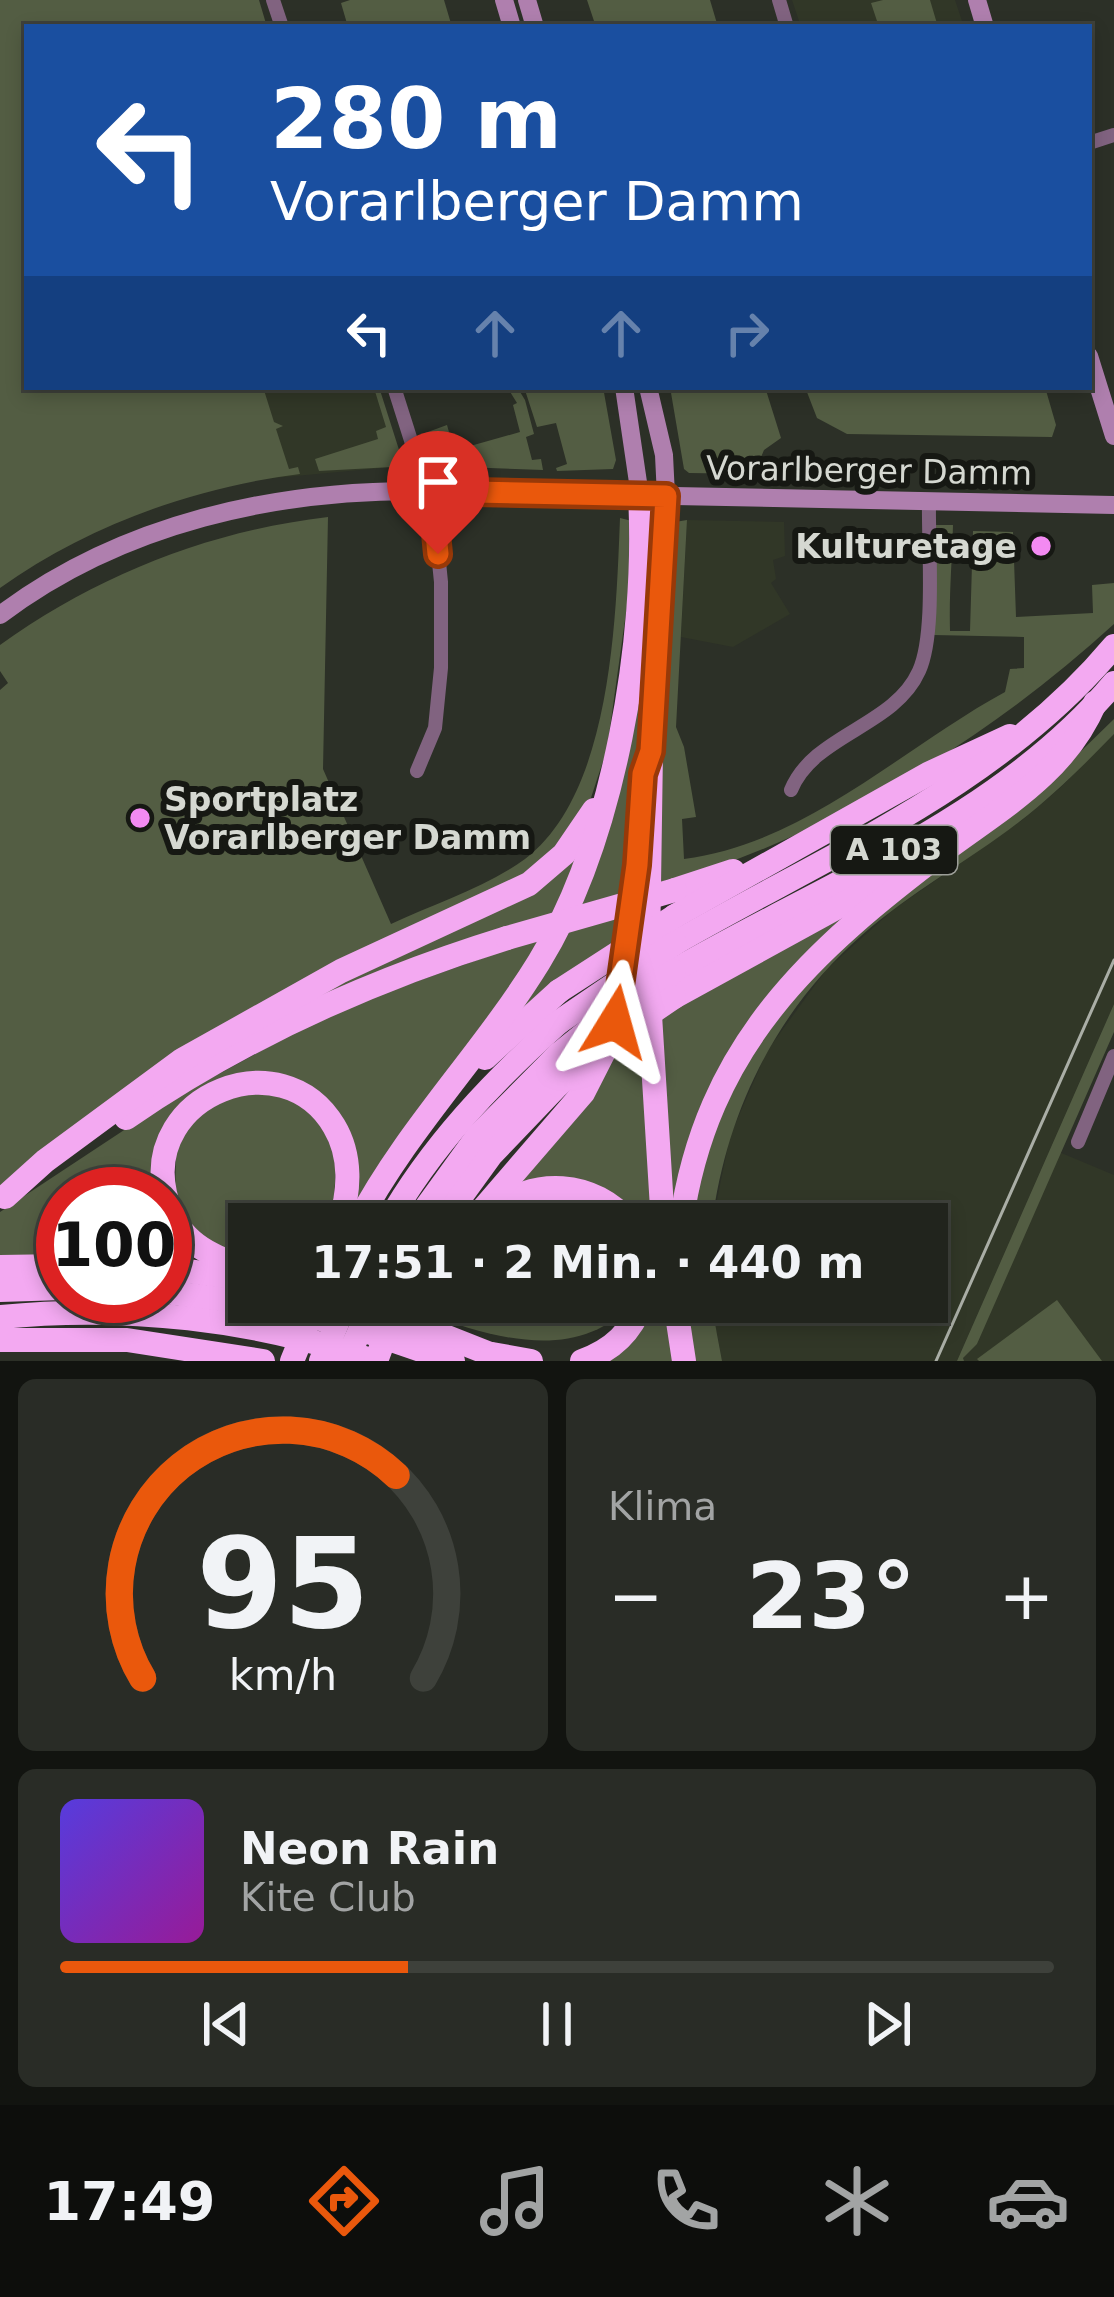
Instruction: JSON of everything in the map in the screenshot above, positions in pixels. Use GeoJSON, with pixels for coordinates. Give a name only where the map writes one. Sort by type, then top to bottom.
{"type":"FeatureCollection","features":[{"type":"Feature","properties":{"kind":"highway"},"geometry":{"type":"LineString","coordinates":[[370,1203],[402,1151],[540,961],[597,835],[624,711],[634,638],[640,496]]}},
{"type":"Feature","properties":{"kind":"highway"},"geometry":{"type":"LineString","coordinates":[[662,1203],[650,1034],[651,751],[666,496]]}},
{"type":"Feature","properties":{"kind":"highway","name":"A 103"},"geometry":{"type":"LineString","coordinates":[[402,1203],[460,1121],[559,1022],[675,943],[914,812],[989,763],[1034,726],[1114,646]]}},
{"type":"Feature","properties":{"kind":"highway","name":"A 103"},"geometry":{"type":"LineString","coordinates":[[429,1203],[477,1137],[559,1054],[615,1009],[674,970],[942,823],[1025,765],[1114,683]]}},
{"type":"Feature","properties":{"kind":"highway"},"geometry":{"type":"LineString","coordinates":[[685,1203],[712,1108],[765,1013],[846,930],[1055,766],[1085,726],[1095,703]]}},
{"type":"Feature","properties":{"kind":"highway"},"geometry":{"type":"LineString","coordinates":[[460,1077],[559,991],[675,916],[928,774],[1034,726]]}},
{"type":"Feature","properties":{"kind":"highway"},"geometry":{"type":"LineString","coordinates":[[488,1203],[583,1094],[610,1042],[637,865],[643,774],[651,751]]}},
{"type":"Feature","properties":{"kind":"highway"},"geometry":{"type":"LineString","coordinates":[[3,1199],[45,1160],[182,1060],[340,971],[529,884],[571,845],[604,793]]}},
{"type":"Feature","properties":{"kind":"highway"},"geometry":{"type":"LineString","coordinates":[[456,1203],[491,1155],[558,1085],[623,1031],[744,955],[950,847]]}},
{"type":"Feature","properties":{"kind":"highway"},"geometry":{"type":"LineString","coordinates":[[3,1199],[141,1108],[265,1037],[393,978],[507,938],[775,859]]}},
{"type":"Feature","properties":{"kind":"highway"},"geometry":{"type":"LineString","coordinates":[[228,1263],[181,1230],[164,1188],[163,1168],[174,1130],[211,1093],[255,1081],[278,1084],[320,1108],[338,1134],[347,1163],[345,1203]]}},
{"type":"Feature","properties":{"kind":"highway"},"geometry":{"type":"LineString","coordinates":[[507,1203],[545,1188],[582,1191],[607,1203]]}},
{"type":"Feature","properties":{"kind":"highway"},"geometry":{"type":"LineString","coordinates":[[0,1267],[36,1266]]}},
{"type":"Feature","properties":{"kind":"highway"},"geometry":{"type":"LineString","coordinates":[[192,1270],[228,1273]]}},
{"type":"Feature","properties":{"kind":"highway"},"geometry":{"type":"LineString","coordinates":[[0,1290],[36,1289]]}},
{"type":"Feature","properties":{"kind":"highway"},"geometry":{"type":"LineString","coordinates":[[192,1296],[279,1309],[360,1329],[453,1361]]}},
{"type":"Feature","properties":{"kind":"highway"},"geometry":{"type":"LineString","coordinates":[[0,1317],[105,1313],[177,1318],[253,1329],[375,1361],[399,1323]]}},
{"type":"Feature","properties":{"kind":"highway"},"geometry":{"type":"LineString","coordinates":[[292,1361],[307,1323]]}},
{"type":"Feature","properties":{"kind":"highway"},"geometry":{"type":"LineString","coordinates":[[321,1361],[338,1323]]}},
{"type":"Feature","properties":{"kind":"highway"},"geometry":{"type":"LineString","coordinates":[[346,1361],[363,1323]]}},
{"type":"Feature","properties":{"kind":"highway"},"geometry":{"type":"LineString","coordinates":[[389,1335],[392,1323]]}},
{"type":"Feature","properties":{"kind":"highway"},"geometry":{"type":"LineString","coordinates":[[406,1323],[499,1357],[531,1361]]}},
{"type":"Feature","properties":{"kind":"highway"},"geometry":{"type":"LineString","coordinates":[[582,1361],[601,1354],[626,1334],[632,1323]]}},
{"type":"Feature","properties":{"kind":"highway"},"geometry":{"type":"LineString","coordinates":[[678,1323],[684,1361]]}},
{"type":"Feature","properties":{"kind":"highway"},"geometry":{"type":"LineString","coordinates":[[0,1340],[127,1340],[263,1361]]}},
{"type":"Feature","properties":{"kind":"highway"},"geometry":{"type":"LineString","coordinates":[[118,1361],[183,1348]]}},
{"type":"Feature","properties":{"kind":"street"},"geometry":{"type":"LineString","coordinates":[[1092,366],[1114,436]]}},
{"type":"Feature","properties":{"kind":"street"},"geometry":{"type":"LineString","coordinates":[[395,390],[434,517],[441,581],[435,728],[417,771]]}},
{"type":"Feature","properties":{"kind":"street"},"geometry":{"type":"LineString","coordinates":[[624,390],[640,496]]}},
{"type":"Feature","properties":{"kind":"street"},"geometry":{"type":"LineString","coordinates":[[649,390],[664,455],[666,496]]}},
{"type":"Feature","properties":{"kind":"street","name":"Vorarlberger Damm"},"geometry":{"type":"LineString","coordinates":[[0,615],[110,552],[189,521],[319,494],[427,491],[1114,505]]}},
{"type":"Feature","properties":{"kind":"street"},"geometry":{"type":"LineString","coordinates":[[791,790],[800,767],[892,705],[919,672],[926,643],[929,502]]}},
{"type":"Feature","properties":{"kind":"street"},"geometry":{"type":"LineString","coordinates":[[1078,1142],[1114,1056]]}},
{"type":"Feature","properties":{"kind":"shaded area"},"geometry":{"type":"Polygon","coordinates":[[[0,0],[259,0],[266,24],[24,24],[24,390],[264,390],[274,422],[283,426],[276,429],[289,469],[298,467],[300,474],[221,489],[143,513],[69,546],[0,588],[0,0]]]}},
{"type":"Feature","properties":{"kind":"shaded area"},"geometry":{"type":"Polygon","coordinates":[[[444,0],[451,24],[347,24],[341,3],[444,0]]]}},
{"type":"Feature","properties":{"kind":"shaded area"},"geometry":{"type":"Polygon","coordinates":[[[587,0],[710,0],[717,24],[595,24],[587,0]]]}},
{"type":"Feature","properties":{"kind":"shaded area"},"geometry":{"type":"Polygon","coordinates":[[[792,0],[955,0],[963,24],[800,24],[792,0]]]}},
{"type":"Feature","properties":{"kind":"shaded area"},"geometry":{"type":"Polygon","coordinates":[[[930,0],[937,24],[878,24],[871,3],[930,0]]]}},
{"type":"Feature","properties":{"kind":"shaded area"},"geometry":{"type":"Polygon","coordinates":[[[237,390],[380,390],[400,461],[392,467],[263,479],[237,390]]]}},
{"type":"Feature","properties":{"kind":"shaded area"},"geometry":{"type":"Polygon","coordinates":[[[375,390],[380,390],[401,456],[399,463],[319,471],[315,459],[378,439],[376,431],[386,427],[375,390]]]}},
{"type":"Feature","properties":{"kind":"shaded area"},"geometry":{"type":"Polygon","coordinates":[[[509,390],[519,390],[525,400],[534,434],[526,437],[532,460],[541,459],[543,470],[436,466],[425,433],[447,425],[449,432],[436,436],[442,454],[520,432],[513,405],[517,403],[509,390]]]}},
{"type":"Feature","properties":{"kind":"shaded area"},"geometry":{"type":"Polygon","coordinates":[[[525,390],[604,390],[616,460],[613,469],[557,471],[567,464],[556,423],[537,427],[525,390]]]}},
{"type":"Feature","properties":{"kind":"shaded area"},"geometry":{"type":"Polygon","coordinates":[[[671,390],[766,390],[781,438],[764,450],[754,474],[689,473],[684,469],[671,390]]]}},
{"type":"Feature","properties":{"kind":"shaded area"},"geometry":{"type":"Polygon","coordinates":[[[806,390],[1046,390],[1056,425],[1052,437],[847,434],[817,418],[806,390]]]}},
{"type":"Feature","properties":{"kind":"shaded area","name":"Sportplatz Vorarlberger Damm"},"geometry":{"type":"Polygon","coordinates":[[[328,517],[323,769],[391,924],[510,869],[554,829],[576,792],[604,701],[620,518],[632,521],[629,591],[607,749],[586,813],[543,866],[415,930],[0,1192],[0,690],[8,683],[0,671],[0,645],[115,577],[198,545],[328,517]]]}},
{"type":"Feature","properties":{"kind":"shaded area"},"geometry":{"type":"Polygon","coordinates":[[[687,520],[784,522],[785,556],[773,560],[776,579],[771,583],[790,614],[733,647],[681,637],[687,520]]]}},
{"type":"Feature","properties":{"kind":"shaded area"},"geometry":{"type":"Polygon","coordinates":[[[687,520],[676,727],[696,817],[682,819],[684,859],[728,850],[812,814],[1005,692],[1010,669],[1024,668],[1024,637],[933,635],[936,525],[953,525],[950,631],[970,631],[973,531],[1013,532],[1016,617],[1093,613],[1092,585],[1114,583],[1114,624],[1012,708],[901,781],[782,841],[657,886],[675,522],[687,520]]]}},
{"type":"Feature","properties":{"kind":"shaded area"},"geometry":{"type":"Polygon","coordinates":[[[649,638],[621,938],[505,1028],[541,974],[649,638]]]}},
{"type":"Feature","properties":{"kind":"shaded area"},"geometry":{"type":"Polygon","coordinates":[[[1114,719],[1114,734],[1032,812],[880,920],[831,964],[780,1030],[760,1066],[729,1143],[716,1203],[692,1203],[699,1171],[735,1076],[818,960],[1038,793],[1114,719]]]}},
{"type":"Feature","properties":{"kind":"shaded area"},"geometry":{"type":"Polygon","coordinates":[[[1114,734],[1114,1004],[957,1361],[722,1361],[715,1323],[948,1323],[948,1203],[716,1203],[730,1136],[767,1051],[826,970],[893,910],[1021,821],[1114,734]]]}},
{"type":"Feature","properties":{"kind":"shaded area"},"geometry":{"type":"Polygon","coordinates":[[[581,842],[555,915],[191,1064],[581,842]]]}},
{"type":"Feature","properties":{"kind":"shaded area"},"geometry":{"type":"Polygon","coordinates":[[[838,915],[841,921],[771,993],[684,1203],[673,1203],[657,1019],[838,915]]]}},
{"type":"Feature","properties":{"kind":"shaded area"},"geometry":{"type":"Polygon","coordinates":[[[545,936],[358,1203],[353,1203],[332,1108],[216,1081],[185,1101],[164,1167],[68,1167],[162,1105],[336,1010],[545,936]]]}},
{"type":"Feature","properties":{"kind":"shaded area"},"geometry":{"type":"Polygon","coordinates":[[[1114,1004],[1114,1032],[977,1344],[964,1361],[957,1361],[1114,1004]]]}},
{"type":"Feature","properties":{"kind":"shaded area"},"geometry":{"type":"Polygon","coordinates":[[[641,1029],[655,1203],[595,1203],[518,1186],[612,1052],[641,1029]]]}},
{"type":"Feature","properties":{"kind":"shaded area"},"geometry":{"type":"Polygon","coordinates":[[[233,1093],[285,1095],[322,1122],[337,1156],[334,1203],[228,1203],[228,1252],[201,1238],[192,1224],[192,1167],[176,1167],[176,1146],[194,1116],[233,1093]]]}},
{"type":"Feature","properties":{"kind":"shaded area"},"geometry":{"type":"Polygon","coordinates":[[[1059,1152],[1114,1175],[1114,1361],[964,1361],[977,1344],[1059,1152]]]}},
{"type":"Feature","properties":{"kind":"shaded area"},"geometry":{"type":"Polygon","coordinates":[[[36,1188],[36,1257],[0,1259],[0,1212],[36,1188]]]}},
{"type":"Feature","properties":{"kind":"shaded area"},"geometry":{"type":"Polygon","coordinates":[[[573,1197],[583,1203],[527,1203],[573,1197]]]}},
{"type":"Feature","properties":{"kind":"shaded area"},"geometry":{"type":"Polygon","coordinates":[[[1057,1300],[1102,1361],[977,1359],[1057,1300]]]}},
{"type":"Feature","properties":{"kind":"shaded area"},"geometry":{"type":"Polygon","coordinates":[[[454,1323],[609,1323],[564,1339],[483,1332],[454,1323]]]}},
{"type":"Feature","properties":{"kind":"shaded area"},"geometry":{"type":"Polygon","coordinates":[[[635,1323],[670,1323],[677,1361],[605,1361],[635,1323]]]}},
{"type":"Feature","properties":{"kind":"shaded area"},"geometry":{"type":"Polygon","coordinates":[[[686,1323],[715,1323],[722,1361],[691,1361],[686,1323]]]}},
{"type":"Feature","properties":{"kind":"tram line"},"geometry":{"type":"LineString","coordinates":[[936,1361],[1114,960]]}},
{"type":"Feature","properties":{"kind":"place","name":"Kulturetage"},"geometry":{"type":"Point","coordinates":[1041,546]}},
{"type":"Feature","properties":{"kind":"place","name":"Sportplatz Vorarlberger Damm"},"geometry":{"type":"Point","coordinates":[140,818]}},
{"type":"Feature","properties":{"kind":"route"},"geometry":{"type":"LineString","coordinates":[[438,554],[427,491],[666,496],[651,751],[643,774],[637,865],[615,1022]]}}]}
